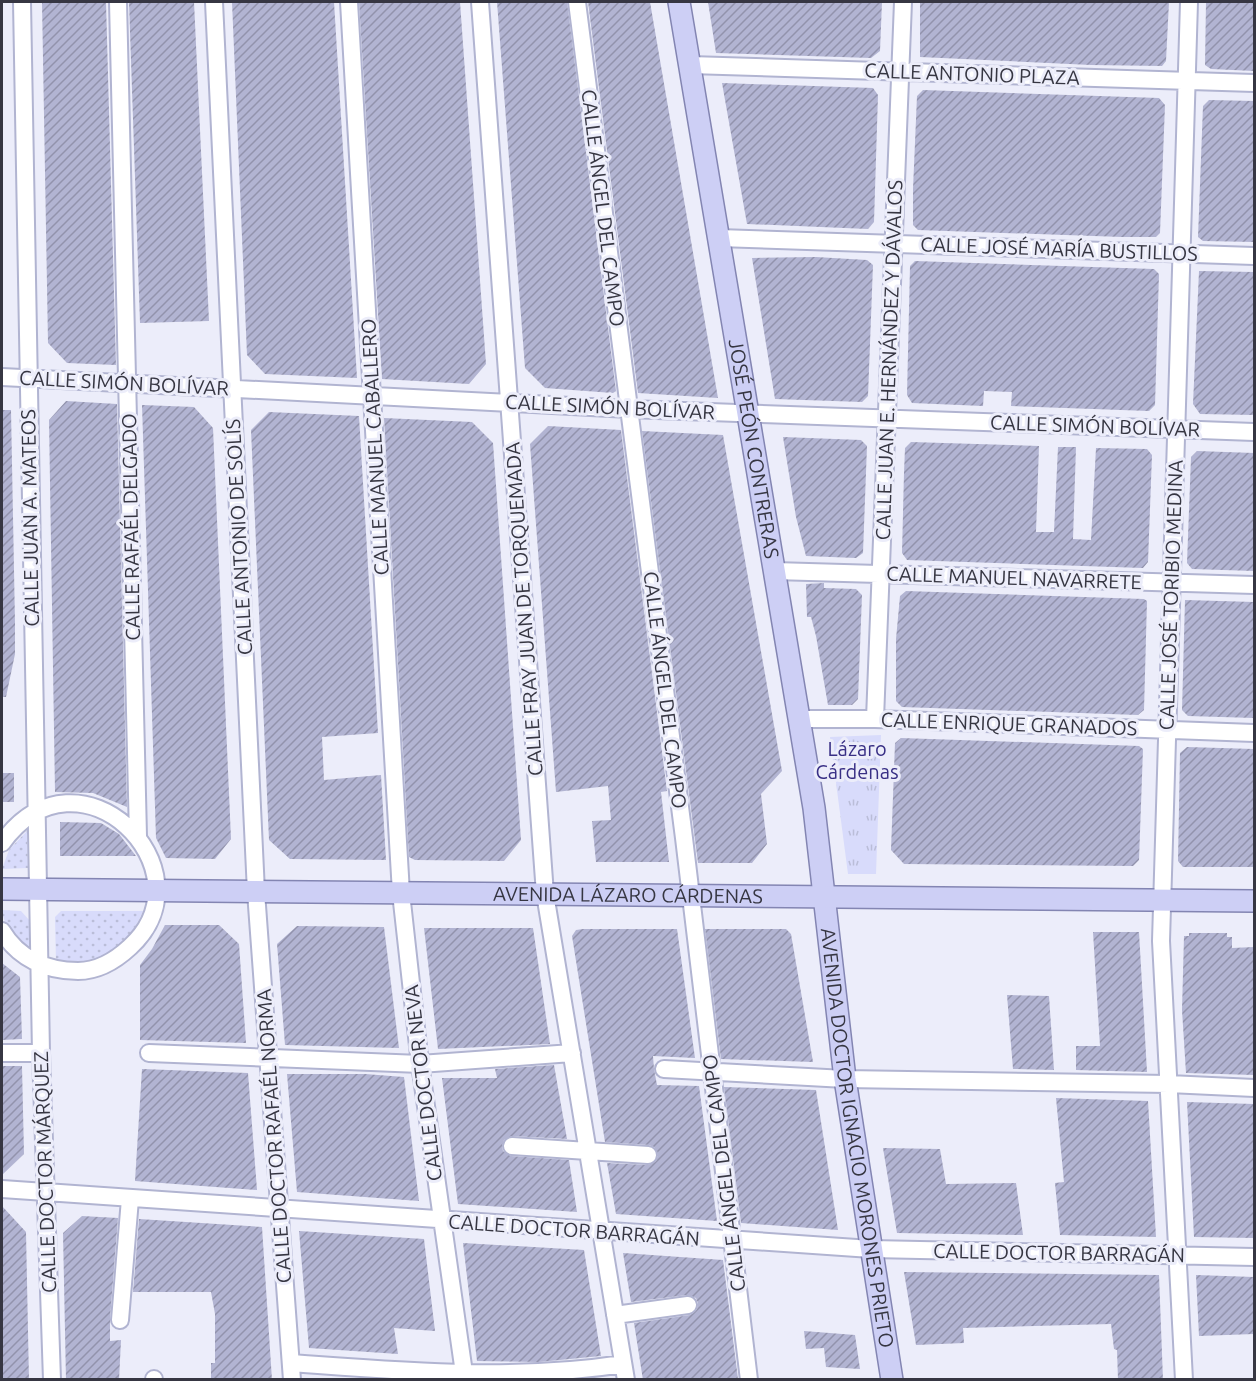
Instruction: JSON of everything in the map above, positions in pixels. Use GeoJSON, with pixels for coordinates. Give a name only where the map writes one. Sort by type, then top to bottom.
{"type":"FeatureCollection","features":[{"type":"Feature","properties":{"kind":"main road","name":"JOSÉ PEÓN CONTRERAS"},"geometry":{"type":"LineString","coordinates":[[679,2],[814,808],[823,897]]}},
{"type":"Feature","properties":{"kind":"main road","name":"AVENIDA LÁZARO CÁRDENAS"},"geometry":{"type":"LineString","coordinates":[[2,889],[1254,901]]}},
{"type":"Feature","properties":{"kind":"main road","name":"AVENIDA DOCTOR IGNACIO MORONES PRIETO"},"geometry":{"type":"LineString","coordinates":[[823,897],[845,1079],[892,1380]]}},
{"type":"Feature","properties":{"kind":"street","name":"CALLE JUAN A. MATEOS"},"geometry":{"type":"LineString","coordinates":[[22,2],[27,378],[39,890]]}},
{"type":"Feature","properties":{"kind":"street","name":"CALLE RAFAÉL DELGADO"},"geometry":{"type":"LineString","coordinates":[[118,2],[138,836]]}},
{"type":"Feature","properties":{"kind":"street","name":"CALLE ANTONIO DE SOLÍS"},"geometry":{"type":"LineString","coordinates":[[214,2],[256,892]]}},
{"type":"Feature","properties":{"kind":"street","name":"CALLE MANUEL CABALLERO"},"geometry":{"type":"LineString","coordinates":[[349,2],[401,893]]}},
{"type":"Feature","properties":{"kind":"street","name":"CALLE FRAY JUAN DE TORQUEMADA"},"geometry":{"type":"LineString","coordinates":[[480,2],[545,894],[624,1372]]}},
{"type":"Feature","properties":{"kind":"street","name":"CALLE ÁNGEL DEL CAMPO"},"geometry":{"type":"LineString","coordinates":[[577,2],[713,1072],[749,1380]]}},
{"type":"Feature","properties":{"kind":"street","name":"CALLE JUAN E. HERNÁNDEZ Y DÁVALOS"},"geometry":{"type":"LineString","coordinates":[[874,719],[903,2]]}},
{"type":"Feature","properties":{"kind":"street","name":"CALLE JOSÉ TORIBIO MEDINA"},"geometry":{"type":"LineString","coordinates":[[1184,1380],[1161,941],[1189,2]]}},
{"type":"Feature","properties":{"kind":"street","name":"CALLE ANTONIO PLAZA"},"geometry":{"type":"LineString","coordinates":[[690,64],[1254,83]]}},
{"type":"Feature","properties":{"kind":"street","name":"CALLE JOSÉ MARÍA BUSTILLOS"},"geometry":{"type":"LineString","coordinates":[[719,238],[1254,256]]}},
{"type":"Feature","properties":{"kind":"street","name":"CALLE SIMÓN BOLÍVAR"},"geometry":{"type":"LineString","coordinates":[[2,377],[629,409],[1254,432]]}},
{"type":"Feature","properties":{"kind":"street","name":"CALLE MANUEL NAVARRETE"},"geometry":{"type":"LineString","coordinates":[[774,571],[1254,585]]}},
{"type":"Feature","properties":{"kind":"street","name":"CALLE ENRIQUE GRANADOS"},"geometry":{"type":"LineString","coordinates":[[799,719],[874,719],[1254,732]]}},
{"type":"Feature","properties":{"kind":"street"},"geometry":{"type":"LineString","coordinates":[[2,843],[12,830],[37,811],[56,805],[92,806],[125,823],[138,836],[148,853],[154,872],[156,891],[147,925],[136,942],[120,956],[102,966],[81,971],[60,971],[40,965],[22,955],[2,931]]}},
{"type":"Feature","properties":{"kind":"street","name":"CALLE DOCTOR MÁRQUEZ"},"geometry":{"type":"LineString","coordinates":[[39,890],[44,1192],[52,1380]]}},
{"type":"Feature","properties":{"kind":"street","name":"CALLE DOCTOR RAFAÉL NORMA"},"geometry":{"type":"LineString","coordinates":[[256,892],[291,1372]]}},
{"type":"Feature","properties":{"kind":"street","name":"CALLE DOCTOR NEVA"},"geometry":{"type":"LineString","coordinates":[[401,893],[440,1221],[465,1378]]}},
{"type":"Feature","properties":{"kind":"street"},"geometry":{"type":"LineString","coordinates":[[2,1053],[41,1053]]}},
{"type":"Feature","properties":{"kind":"street"},"geometry":{"type":"LineString","coordinates":[[149,1053],[420,1064],[572,1053]]}},
{"type":"Feature","properties":{"kind":"street"},"geometry":{"type":"LineString","coordinates":[[664,1069],[845,1079],[1169,1084],[1254,1088]]}},
{"type":"Feature","properties":{"kind":"street"},"geometry":{"type":"LineString","coordinates":[[512,1146],[648,1155]]}},
{"type":"Feature","properties":{"kind":"street","name":"CALLE DOCTOR BARRAGÁN"},"geometry":{"type":"LineString","coordinates":[[2,1189],[280,1210],[871,1249],[1254,1257]]}},
{"type":"Feature","properties":{"kind":"street"},"geometry":{"type":"LineString","coordinates":[[120,1320],[130,1199]]}},
{"type":"Feature","properties":{"kind":"street"},"geometry":{"type":"LineString","coordinates":[[615,1315],[688,1305]]}},
{"type":"Feature","properties":{"kind":"street"},"geometry":{"type":"LineString","coordinates":[[291,1372],[465,1378],[624,1372]]}},
{"type":"Feature","properties":{"kind":"green space","name":"Lázaro Cárdenas"},"geometry":{"type":"Polygon","coordinates":[[[881,735],[876,874],[848,874],[830,737],[881,735]]]}},
{"type":"Feature","properties":{"kind":"green space"},"geometry":{"type":"Polygon","coordinates":[[[27,831],[28,868],[2,869],[9,850],[27,831]]]}},
{"type":"Feature","properties":{"kind":"green space"},"geometry":{"type":"Polygon","coordinates":[[[2,910],[21,911],[30,921],[31,953],[9,929],[2,910]]]}},
{"type":"Feature","properties":{"kind":"green space"},"geometry":{"type":"Polygon","coordinates":[[[61,911],[143,911],[134,929],[113,952],[95,962],[78,964],[56,963],[55,917],[61,911]]]}},
{"type":"Feature","properties":{"kind":"building"},"geometry":{"type":"Polygon","coordinates":[[[42,2],[106,2],[116,365],[67,363],[48,343],[42,2]]]}},
{"type":"Feature","properties":{"kind":"building"},"geometry":{"type":"Polygon","coordinates":[[[129,2],[194,2],[209,321],[140,323],[129,2]]]}},
{"type":"Feature","properties":{"kind":"building"},"geometry":{"type":"Polygon","coordinates":[[[232,2],[334,2],[357,378],[265,374],[247,355],[232,2]]]}},
{"type":"Feature","properties":{"kind":"building"},"geometry":{"type":"Polygon","coordinates":[[[359,2],[460,2],[486,364],[469,384],[382,379],[359,2]]]}},
{"type":"Feature","properties":{"kind":"building"},"geometry":{"type":"Polygon","coordinates":[[[497,2],[567,2],[616,391],[613,393],[545,388],[525,368],[497,2]]]}},
{"type":"Feature","properties":{"kind":"building"},"geometry":{"type":"Polygon","coordinates":[[[588,2],[650,2],[718,398],[638,393],[588,2]]]}},
{"type":"Feature","properties":{"kind":"building"},"geometry":{"type":"Polygon","coordinates":[[[708,2],[882,2],[880,51],[871,58],[716,53],[708,2]]]}},
{"type":"Feature","properties":{"kind":"building"},"geometry":{"type":"Polygon","coordinates":[[[920,2],[1169,2],[1166,61],[1162,66],[1091,65],[920,57],[920,2]]]}},
{"type":"Feature","properties":{"kind":"building"},"geometry":{"type":"Polygon","coordinates":[[[1206,2],[1254,2],[1254,71],[1211,69],[1205,65],[1206,2]]]}},
{"type":"Feature","properties":{"kind":"building"},"geometry":{"type":"Polygon","coordinates":[[[722,83],[873,88],[878,95],[874,222],[868,229],[747,224],[722,83]]]}},
{"type":"Feature","properties":{"kind":"building"},"geometry":{"type":"Polygon","coordinates":[[[923,90],[1159,98],[1165,105],[1160,233],[1156,237],[1122,237],[918,230],[913,225],[913,189],[917,96],[923,90]]]}},
{"type":"Feature","properties":{"kind":"building"},"geometry":{"type":"Polygon","coordinates":[[[1209,100],[1254,101],[1254,242],[1203,241],[1198,237],[1203,106],[1209,100]]]}},
{"type":"Feature","properties":{"kind":"building"},"geometry":{"type":"Polygon","coordinates":[[[816,257],[867,260],[873,265],[868,396],[862,402],[775,399],[752,258],[816,257]]]}},
{"type":"Feature","properties":{"kind":"building"},"geometry":{"type":"Polygon","coordinates":[[[915,261],[1154,269],[1159,274],[1155,405],[1149,411],[1011,406],[1012,392],[984,391],[983,406],[912,403],[907,395],[910,266],[915,261]]]}},
{"type":"Feature","properties":{"kind":"building"},"geometry":{"type":"Polygon","coordinates":[[[1199,271],[1254,272],[1254,415],[1200,414],[1193,404],[1199,271]]]}},
{"type":"Feature","properties":{"kind":"building"},"geometry":{"type":"Polygon","coordinates":[[[66,401],[117,404],[127,807],[93,793],[55,792],[49,420],[66,401]]]}},
{"type":"Feature","properties":{"kind":"building"},"geometry":{"type":"Polygon","coordinates":[[[142,405],[194,407],[213,428],[231,839],[215,859],[166,858],[156,838],[142,405]]]}},
{"type":"Feature","properties":{"kind":"building"},"geometry":{"type":"Polygon","coordinates":[[[2,410],[11,410],[15,623],[15,654],[6,697],[2,697],[2,410]]]}},
{"type":"Feature","properties":{"kind":"building"},"geometry":{"type":"Polygon","coordinates":[[[269,412],[359,416],[378,733],[322,737],[324,780],[381,775],[386,860],[290,859],[269,840],[251,430],[269,412]]]}},
{"type":"Feature","properties":{"kind":"building"},"geometry":{"type":"Polygon","coordinates":[[[384,418],[472,422],[493,443],[521,840],[504,861],[415,860],[409,857],[384,418]]]}},
{"type":"Feature","properties":{"kind":"building"},"geometry":{"type":"Polygon","coordinates":[[[548,426],[621,430],[667,791],[661,792],[669,862],[596,862],[592,821],[611,820],[608,786],[556,792],[530,444],[548,426]]]}},
{"type":"Feature","properties":{"kind":"building"},"geometry":{"type":"Polygon","coordinates":[[[642,431],[723,435],[782,771],[761,794],[767,844],[752,863],[698,863],[642,431]]]}},
{"type":"Feature","properties":{"kind":"building"},"geometry":{"type":"Polygon","coordinates":[[[783,437],[861,440],[867,446],[863,553],[856,558],[806,556],[796,517],[783,437]]]}},
{"type":"Feature","properties":{"kind":"building"},"geometry":{"type":"Polygon","coordinates":[[[911,442],[1039,446],[1036,532],[1054,532],[1058,447],[1076,447],[1073,539],[1091,540],[1096,448],[1147,449],[1152,455],[1148,562],[1143,568],[907,560],[902,553],[904,473],[905,448],[911,442]]]}},
{"type":"Feature","properties":{"kind":"building"},"geometry":{"type":"Polygon","coordinates":[[[1197,451],[1254,453],[1254,571],[1192,569],[1187,563],[1191,457],[1197,451]]]}},
{"type":"Feature","properties":{"kind":"building"},"geometry":{"type":"Polygon","coordinates":[[[824,583],[824,588],[856,589],[862,595],[858,699],[852,705],[828,705],[816,636],[811,617],[807,617],[806,584],[824,583]]]}},
{"type":"Feature","properties":{"kind":"building"},"geometry":{"type":"Polygon","coordinates":[[[906,591],[1144,599],[1147,601],[1144,710],[1138,715],[902,707],[896,701],[896,639],[900,596],[906,591]]]}},
{"type":"Feature","properties":{"kind":"building"},"geometry":{"type":"Polygon","coordinates":[[[1185,600],[1254,602],[1254,718],[1188,716],[1182,710],[1185,600]]]}},
{"type":"Feature","properties":{"kind":"building"},"geometry":{"type":"Polygon","coordinates":[[[901,738],[1139,746],[1143,749],[1139,860],[1133,866],[904,864],[891,850],[895,743],[901,738]]]}},
{"type":"Feature","properties":{"kind":"building"},"geometry":{"type":"Polygon","coordinates":[[[1187,747],[1254,749],[1254,867],[1183,867],[1178,861],[1180,753],[1187,747]]]}},
{"type":"Feature","properties":{"kind":"building"},"geometry":{"type":"Polygon","coordinates":[[[2,773],[14,773],[14,802],[2,802],[2,773]]]}},
{"type":"Feature","properties":{"kind":"building"},"geometry":{"type":"Polygon","coordinates":[[[60,822],[101,823],[119,834],[136,856],[60,856],[60,822]]]}},
{"type":"Feature","properties":{"kind":"building"},"geometry":{"type":"Polygon","coordinates":[[[165,925],[219,925],[239,944],[246,1043],[140,1040],[140,965],[165,925]]]}},
{"type":"Feature","properties":{"kind":"building"},"geometry":{"type":"Polygon","coordinates":[[[297,926],[384,927],[399,1048],[285,1045],[277,944],[297,926]]]}},
{"type":"Feature","properties":{"kind":"building"},"geometry":{"type":"Polygon","coordinates":[[[424,928],[533,928],[550,1044],[438,1049],[424,928]]]}},
{"type":"Feature","properties":{"kind":"building"},"geometry":{"type":"Polygon","coordinates":[[[677,929],[695,1058],[653,1056],[654,1069],[657,1085],[699,1086],[717,1221],[616,1214],[607,1163],[648,1165],[656,1161],[658,1155],[654,1147],[649,1145],[605,1142],[572,936],[576,930],[677,929]]]}},
{"type":"Feature","properties":{"kind":"building"},"geometry":{"type":"Polygon","coordinates":[[[705,929],[786,929],[791,934],[813,1062],[721,1059],[705,929]]]}},
{"type":"Feature","properties":{"kind":"building"},"geometry":{"type":"Polygon","coordinates":[[[1093,932],[1139,932],[1147,1072],[1076,1070],[1076,1046],[1100,1046],[1093,932]]]}},
{"type":"Feature","properties":{"kind":"building"},"geometry":{"type":"Polygon","coordinates":[[[1189,933],[1227,933],[1227,937],[1232,937],[1232,948],[1254,947],[1254,1075],[1186,1073],[1182,1010],[1184,936],[1189,936],[1189,933]]]}},
{"type":"Feature","properties":{"kind":"building"},"geometry":{"type":"Polygon","coordinates":[[[2,963],[20,977],[22,1039],[2,1040],[2,963]]]}},
{"type":"Feature","properties":{"kind":"building"},"geometry":{"type":"Polygon","coordinates":[[[1007,995],[1049,996],[1054,1070],[1013,1069],[1007,995]]]}},
{"type":"Feature","properties":{"kind":"building"},"geometry":{"type":"Polygon","coordinates":[[[554,1065],[567,1139],[512,1136],[504,1140],[502,1146],[503,1151],[511,1156],[569,1160],[577,1212],[458,1204],[442,1078],[497,1078],[495,1069],[554,1065]]]}},
{"type":"Feature","properties":{"kind":"building"},"geometry":{"type":"Polygon","coordinates":[[[2,1066],[22,1066],[24,1154],[2,1175],[2,1066]]]}},
{"type":"Feature","properties":{"kind":"building"},"geometry":{"type":"Polygon","coordinates":[[[142,1069],[248,1073],[257,1190],[135,1181],[142,1069]]]}},
{"type":"Feature","properties":{"kind":"building"},"geometry":{"type":"Polygon","coordinates":[[[287,1074],[365,1074],[404,1077],[419,1201],[297,1192],[287,1074]]]}},
{"type":"Feature","properties":{"kind":"building"},"geometry":{"type":"Polygon","coordinates":[[[724,1087],[816,1090],[838,1230],[741,1223],[724,1087]]]}},
{"type":"Feature","properties":{"kind":"building"},"geometry":{"type":"Polygon","coordinates":[[[1056,1098],[1148,1101],[1156,1237],[1060,1235],[1055,1183],[1064,1182],[1056,1098]]]}},
{"type":"Feature","properties":{"kind":"building"},"geometry":{"type":"Polygon","coordinates":[[[1187,1102],[1254,1104],[1254,1238],[1194,1237],[1187,1102]]]}},
{"type":"Feature","properties":{"kind":"building"},"geometry":{"type":"Polygon","coordinates":[[[883,1148],[940,1149],[946,1184],[1016,1183],[1023,1235],[897,1233],[883,1148]]]}},
{"type":"Feature","properties":{"kind":"building"},"geometry":{"type":"Polygon","coordinates":[[[2,1206],[26,1232],[29,1380],[2,1380],[2,1206]]]}},
{"type":"Feature","properties":{"kind":"building"},"geometry":{"type":"Polygon","coordinates":[[[82,1216],[118,1218],[110,1341],[121,1340],[119,1380],[66,1380],[63,1233],[82,1216]]]}},
{"type":"Feature","properties":{"kind":"building"},"geometry":{"type":"Polygon","coordinates":[[[139,1219],[262,1227],[272,1380],[211,1380],[211,1363],[215,1363],[215,1314],[211,1292],[133,1292],[139,1219]]]}},
{"type":"Feature","properties":{"kind":"building"},"geometry":{"type":"Polygon","coordinates":[[[299,1231],[424,1239],[435,1331],[394,1328],[398,1354],[309,1348],[299,1231]]]}},
{"type":"Feature","properties":{"kind":"building"},"geometry":{"type":"Polygon","coordinates":[[[463,1243],[584,1250],[601,1356],[539,1362],[477,1361],[463,1243]]]}},
{"type":"Feature","properties":{"kind":"building"},"geometry":{"type":"Polygon","coordinates":[[[623,1253],[723,1260],[738,1379],[643,1380],[634,1323],[690,1315],[697,1309],[698,1303],[696,1298],[687,1295],[631,1302],[623,1253]]]}},
{"type":"Feature","properties":{"kind":"building"},"geometry":{"type":"Polygon","coordinates":[[[904,1272],[1159,1275],[1163,1380],[1118,1380],[1117,1350],[1114,1349],[1111,1324],[963,1328],[964,1343],[916,1345],[904,1272]]]}},
{"type":"Feature","properties":{"kind":"building"},"geometry":{"type":"Polygon","coordinates":[[[1196,1275],[1254,1277],[1254,1334],[1199,1336],[1196,1275]]]}},
{"type":"Feature","properties":{"kind":"building"},"geometry":{"type":"Polygon","coordinates":[[[804,1331],[855,1335],[860,1369],[826,1367],[824,1348],[806,1349],[804,1331]]]}}]}
